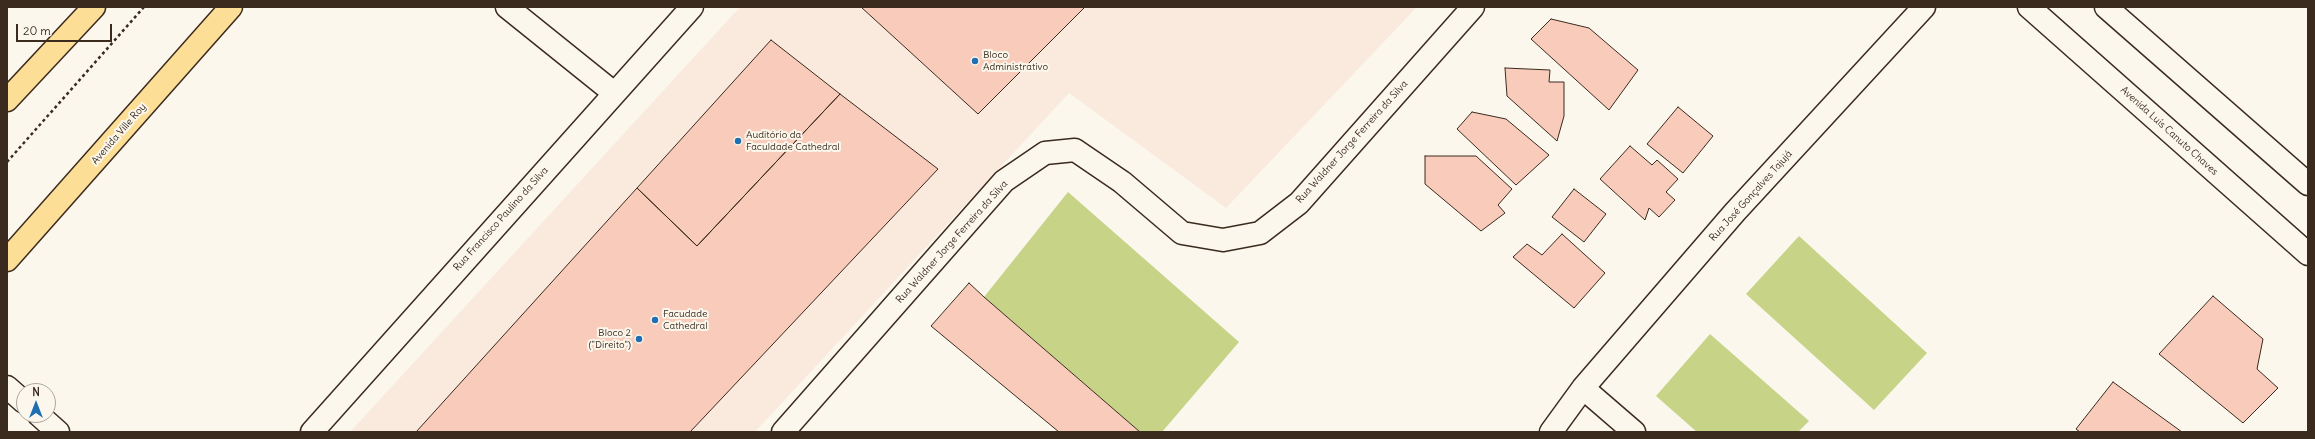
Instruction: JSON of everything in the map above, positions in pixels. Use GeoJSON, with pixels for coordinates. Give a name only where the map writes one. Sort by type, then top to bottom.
{"type":"FeatureCollection","features":[{"type":"Feature","properties":{"kind":"main road"},"geometry":{"type":"LineString","coordinates":[[7,100],[94,7]]}},
{"type":"Feature","properties":{"kind":"main road","name":"Avenida Ville Roy"},"geometry":{"type":"LineString","coordinates":[[7,260],[231,7]]}},
{"type":"Feature","properties":{"kind":"street"},"geometry":{"type":"LineString","coordinates":[[507,7],[614,92]]}},
{"type":"Feature","properties":{"kind":"street","name":"Rua Francisco Paulino da Silva"},"geometry":{"type":"LineString","coordinates":[[312,432],[614,92],[692,7]]}},
{"type":"Feature","properties":{"kind":"street","name":"Rua Waldner Jorge Ferreira da Silva"},"geometry":{"type":"LineString","coordinates":[[783,432],[1004,181],[1045,153],[1074,150],[1122,182],[1182,233],[1223,240],[1260,233],[1298,203],[1473,7]]}},
{"type":"Feature","properties":{"kind":"street","name":"Rua José Gonçalves Tajujá"},"geometry":{"type":"LineString","coordinates":[[1551,432],[1583,388],[1735,212],[1924,7]]}},
{"type":"Feature","properties":{"kind":"street","name":"Avenida Luís Canuto Chaves"},"geometry":{"type":"LineString","coordinates":[[2029,7],[2308,254]]}},
{"type":"Feature","properties":{"kind":"street"},"geometry":{"type":"LineString","coordinates":[[2106,7],[2308,184]]}},
{"type":"Feature","properties":{"kind":"street"},"geometry":{"type":"LineString","coordinates":[[7,387],[16,395]]}},
{"type":"Feature","properties":{"kind":"street"},"geometry":{"type":"LineString","coordinates":[[1583,388],[1634,432]]}},
{"type":"Feature","properties":{"kind":"street"},"geometry":{"type":"LineString","coordinates":[[48,423],[58,432]]}},
{"type":"Feature","properties":{"kind":"path"},"geometry":{"type":"LineString","coordinates":[[7,162],[144,7]]}},
{"type":"Feature","properties":{"kind":"shaded area","name":"Facudade Cathedral"},"geometry":{"type":"Polygon","coordinates":[[[740,7],[861,7],[978,114],[1085,7],[1417,7],[1226,208],[1069,93],[755,432],[350,432],[740,7]]]}},
{"type":"Feature","properties":{"kind":"green space"},"geometry":{"type":"Polygon","coordinates":[[[1068,192],[1239,342],[1162,432],[1140,432],[984,297],[1068,192]]]}},
{"type":"Feature","properties":{"kind":"green space"},"geometry":{"type":"Polygon","coordinates":[[[1799,236],[1927,353],[1874,410],[1746,294],[1799,236]]]}},
{"type":"Feature","properties":{"kind":"green space"},"geometry":{"type":"Polygon","coordinates":[[[1710,334],[1809,421],[1798,432],[1697,432],[1656,396],[1710,334]]]}},
{"type":"Feature","properties":{"kind":"building","name":"Bloco Administrativo"},"geometry":{"type":"Polygon","coordinates":[[[861,7],[1085,7],[978,114],[861,7]]]}},
{"type":"Feature","properties":{"kind":"building"},"geometry":{"type":"Polygon","coordinates":[[[1551,19],[1589,28],[1638,70],[1609,110],[1531,39],[1551,19]]]}},
{"type":"Feature","properties":{"kind":"building","name":"Auditório da Faculdade Cathedral"},"geometry":{"type":"Polygon","coordinates":[[[771,40],[840,94],[697,246],[637,188],[771,40]]]}},
{"type":"Feature","properties":{"kind":"building"},"geometry":{"type":"Polygon","coordinates":[[[1505,68],[1550,70],[1549,82],[1564,82],[1564,116],[1557,141],[1507,96],[1505,68]]]}},
{"type":"Feature","properties":{"kind":"building","name":"Bloco 2 (\"Direito\")"},"geometry":{"type":"Polygon","coordinates":[[[840,94],[938,169],[690,432],[416,432],[637,188],[697,246],[840,94]]]}},
{"type":"Feature","properties":{"kind":"building"},"geometry":{"type":"Polygon","coordinates":[[[1678,107],[1713,136],[1683,173],[1647,144],[1678,107]]]}},
{"type":"Feature","properties":{"kind":"building"},"geometry":{"type":"Polygon","coordinates":[[[1472,112],[1506,119],[1549,155],[1516,185],[1457,129],[1472,112]]]}},
{"type":"Feature","properties":{"kind":"building"},"geometry":{"type":"Polygon","coordinates":[[[1630,146],[1652,165],[1657,160],[1678,179],[1666,192],[1675,200],[1659,217],[1649,208],[1645,220],[1600,179],[1630,146]]]}},
{"type":"Feature","properties":{"kind":"building"},"geometry":{"type":"Polygon","coordinates":[[[1425,156],[1476,156],[1512,189],[1498,205],[1505,213],[1481,231],[1425,184],[1425,156]]]}},
{"type":"Feature","properties":{"kind":"building"},"geometry":{"type":"Polygon","coordinates":[[[1574,189],[1606,214],[1584,242],[1552,217],[1574,189]]]}},
{"type":"Feature","properties":{"kind":"building"},"geometry":{"type":"Polygon","coordinates":[[[1562,234],[1605,273],[1574,308],[1513,257],[1527,244],[1542,255],[1562,234]]]}},
{"type":"Feature","properties":{"kind":"building"},"geometry":{"type":"Polygon","coordinates":[[[969,283],[1140,432],[1059,432],[931,326],[969,283]]]}},
{"type":"Feature","properties":{"kind":"building"},"geometry":{"type":"Polygon","coordinates":[[[2213,296],[2263,339],[2257,369],[2278,388],[2243,423],[2159,354],[2213,296]]]}},
{"type":"Feature","properties":{"kind":"building"},"geometry":{"type":"Polygon","coordinates":[[[2113,382],[2182,432],[2080,432],[2076,429],[2113,382]]]}},
{"type":"Feature","properties":{"kind":"place","name":"Bloco Administrativo"},"geometry":{"type":"Point","coordinates":[975,61]}},
{"type":"Feature","properties":{"kind":"place","name":"Auditório da Faculdade Cathedral"},"geometry":{"type":"Point","coordinates":[738,141]}},
{"type":"Feature","properties":{"kind":"place","name":"Facudade Cathedral"},"geometry":{"type":"Point","coordinates":[655,320]}},
{"type":"Feature","properties":{"kind":"place","name":"Bloco 2 (\"Direito\")"},"geometry":{"type":"Point","coordinates":[639,339]}}]}
